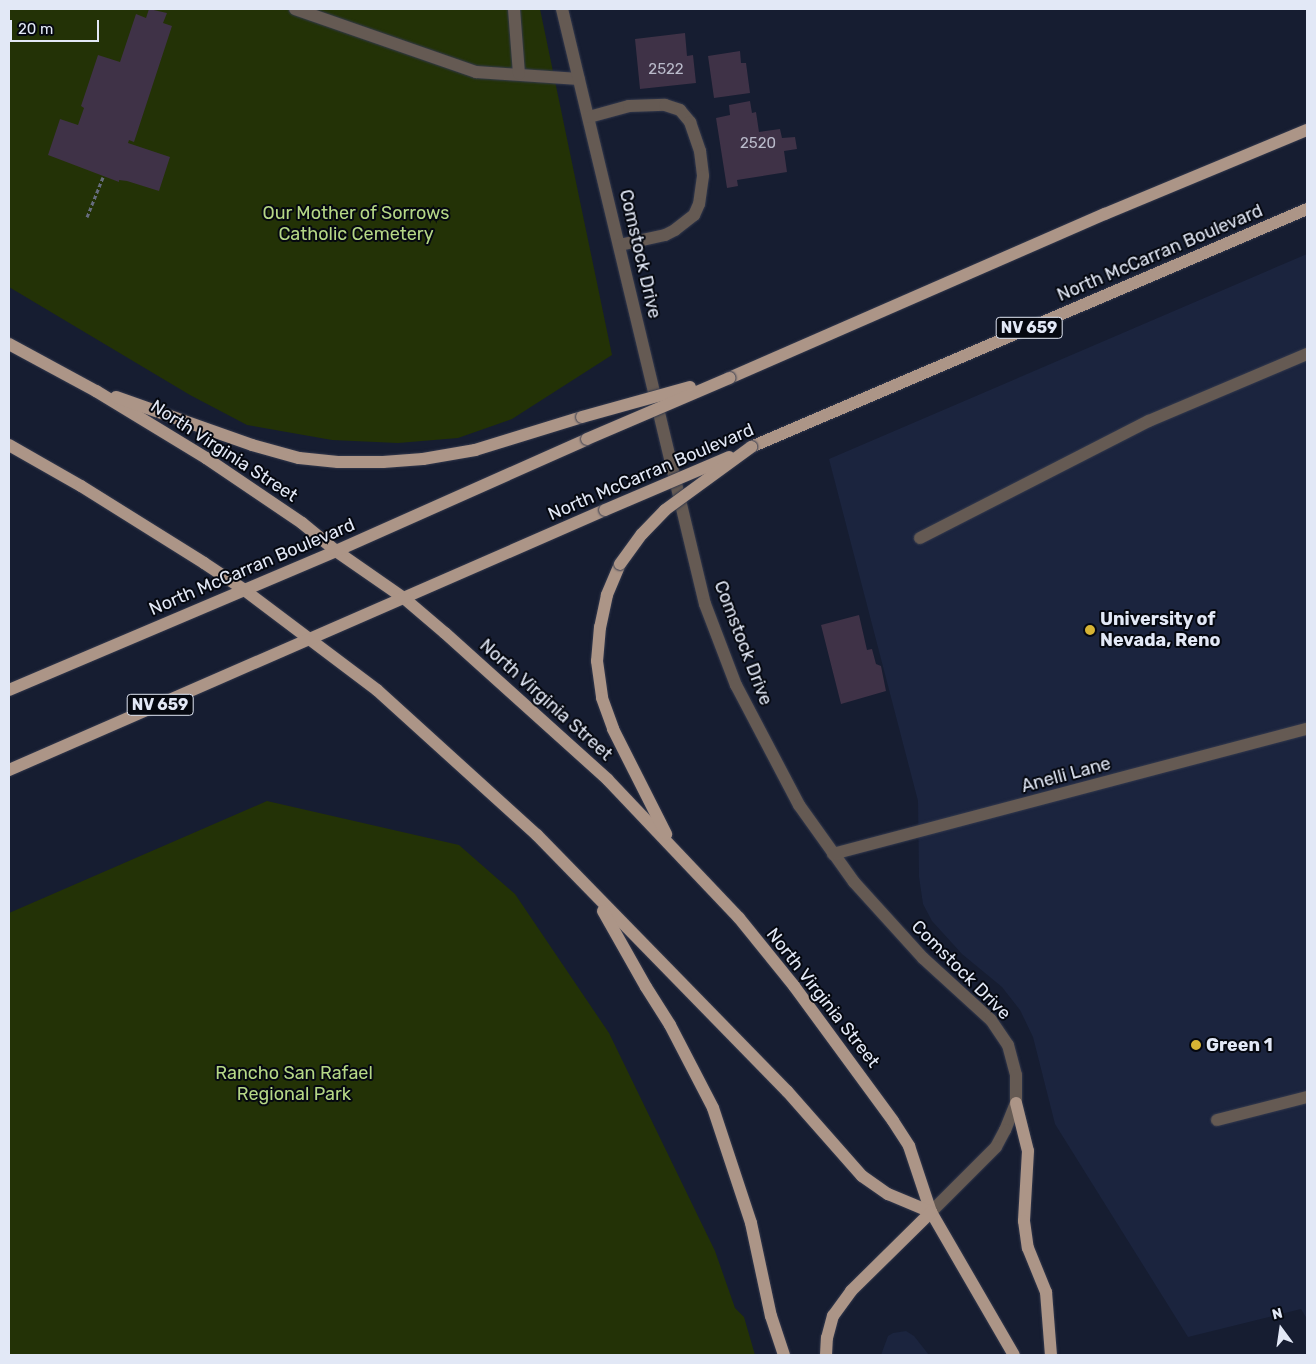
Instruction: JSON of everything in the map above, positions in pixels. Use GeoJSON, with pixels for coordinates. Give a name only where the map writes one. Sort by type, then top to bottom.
{"type":"FeatureCollection","features":[{"type":"Feature","properties":{"kind":"main road","name":"North McCarran Boulevard"},"geometry":{"type":"LineString","coordinates":[[9,690],[336,551],[587,439],[1105,214],[1307,130]]}},
{"type":"Feature","properties":{"kind":"main road","name":"North McCarran Boulevard"},"geometry":{"type":"LineString","coordinates":[[9,770],[405,599],[605,510],[1307,208]]}},
{"type":"Feature","properties":{"kind":"main road","name":"North Virginia Street"},"geometry":{"type":"LineString","coordinates":[[9,344],[96,390],[206,458],[302,523],[336,551],[405,599],[560,735],[674,848],[739,918],[794,986],[893,1121],[909,1146],[931,1212],[1014,1355]]}},
{"type":"Feature","properties":{"kind":"main road"},"geometry":{"type":"LineString","coordinates":[[96,390],[252,445],[299,458],[338,462],[383,462],[423,459],[475,450],[582,417],[729,378]]}},
{"type":"Feature","properties":{"kind":"main road"},"geometry":{"type":"LineString","coordinates":[[9,445],[147,527],[244,589],[377,690],[537,835],[787,1091],[862,1176],[888,1194],[931,1212],[851,1291],[833,1316],[827,1338],[826,1355]]}},
{"type":"Feature","properties":{"kind":"main road"},"geometry":{"type":"LineString","coordinates":[[674,848],[613,729],[602,698],[597,661],[600,627],[607,595],[620,564],[642,534],[665,510],[751,448]]}},
{"type":"Feature","properties":{"kind":"main road"},"geometry":{"type":"LineString","coordinates":[[595,896],[646,987],[670,1025],[713,1108],[751,1223],[771,1316],[784,1355]]}},
{"type":"Feature","properties":{"kind":"main road"},"geometry":{"type":"LineString","coordinates":[[1016,1103],[1028,1151],[1024,1221],[1028,1248],[1046,1292],[1051,1355]]}},
{"type":"Feature","properties":{"kind":"street"},"geometry":{"type":"LineString","coordinates":[[295,9],[476,72],[579,79]]}},
{"type":"Feature","properties":{"kind":"street"},"geometry":{"type":"LineString","coordinates":[[514,9],[519,74]]}},
{"type":"Feature","properties":{"kind":"street","name":"Comstock Drive"},"geometry":{"type":"LineString","coordinates":[[562,9],[705,604],[736,685],[766,745],[799,804],[833,854],[869,901],[923,958],[991,1020],[1008,1045],[1016,1075],[1016,1103],[996,1147],[931,1212]]}},
{"type":"Feature","properties":{"kind":"street"},"geometry":{"type":"LineString","coordinates":[[589,116],[629,106],[665,105],[680,110],[690,122],[700,151],[703,176],[699,204],[694,215],[675,230],[665,235],[620,246]]}},
{"type":"Feature","properties":{"kind":"street"},"geometry":{"type":"LineString","coordinates":[[920,538],[1149,421],[1307,354]]}},
{"type":"Feature","properties":{"kind":"street","name":"Anelli Lane"},"geometry":{"type":"LineString","coordinates":[[833,854],[1307,729]]}},
{"type":"Feature","properties":{"kind":"street"},"geometry":{"type":"LineString","coordinates":[[1217,1120],[1307,1097]]}},
{"type":"Feature","properties":{"kind":"path"},"geometry":{"type":"LineString","coordinates":[[87,217],[103,176]]}},
{"type":"Feature","properties":{"kind":"shaded area","name":"University of Nevada, Reno"},"geometry":{"type":"Polygon","coordinates":[[[1307,254],[1307,1319],[1301,1309],[1188,1337],[1055,1124],[1033,1037],[1020,1010],[1002,987],[962,954],[932,921],[923,904],[919,877],[918,801],[829,459],[1307,254]]]}},
{"type":"Feature","properties":{"kind":"shaded area"},"geometry":{"type":"Polygon","coordinates":[[[906,1331],[914,1336],[929,1355],[881,1355],[888,1336],[893,1333],[906,1331]]]}},
{"type":"Feature","properties":{"kind":"green space","name":"Our Mother of Sorrows Catholic Cemetery"},"geometry":{"type":"Polygon","coordinates":[[[9,9],[540,9],[612,355],[512,419],[458,438],[398,443],[332,440],[247,425],[190,395],[9,287],[9,9]]]}},
{"type":"Feature","properties":{"kind":"green space","name":"Rancho San Rafael Regional Park"},"geometry":{"type":"Polygon","coordinates":[[[267,801],[459,845],[515,894],[609,1033],[715,1251],[735,1308],[744,1317],[755,1355],[9,1355],[9,913],[267,801]]]}},
{"type":"Feature","properties":{"kind":"building"},"geometry":{"type":"Polygon","coordinates":[[[149,9],[167,13],[163,23],[172,26],[134,142],[129,140],[128,143],[170,157],[159,191],[127,181],[119,180],[119,182],[48,155],[60,119],[78,125],[84,108],[81,106],[98,55],[120,62],[136,14],[146,18],[149,9]]]}},
{"type":"Feature","properties":{"kind":"building"},"geometry":{"type":"Polygon","coordinates":[[[685,33],[687,56],[693,55],[696,83],[640,89],[635,39],[685,33]]]}},
{"type":"Feature","properties":{"kind":"building"},"geometry":{"type":"Polygon","coordinates":[[[740,51],[741,63],[746,63],[750,93],[714,98],[708,56],[740,51]]]}},
{"type":"Feature","properties":{"kind":"building"},"geometry":{"type":"Polygon","coordinates":[[[750,101],[752,113],[756,112],[759,132],[780,129],[782,138],[795,137],[797,149],[784,151],[787,172],[737,180],[738,186],[727,188],[716,118],[730,115],[729,105],[750,101]]]}},
{"type":"Feature","properties":{"kind":"building"},"geometry":{"type":"Polygon","coordinates":[[[859,615],[867,650],[872,649],[876,664],[881,666],[886,691],[841,704],[821,625],[859,615]]]}},
{"type":"Feature","properties":{"kind":"place","name":"University of Nevada, Reno"},"geometry":{"type":"Point","coordinates":[1090,630]}},
{"type":"Feature","properties":{"kind":"place","name":"Green 1"},"geometry":{"type":"Point","coordinates":[1196,1045]}}]}
